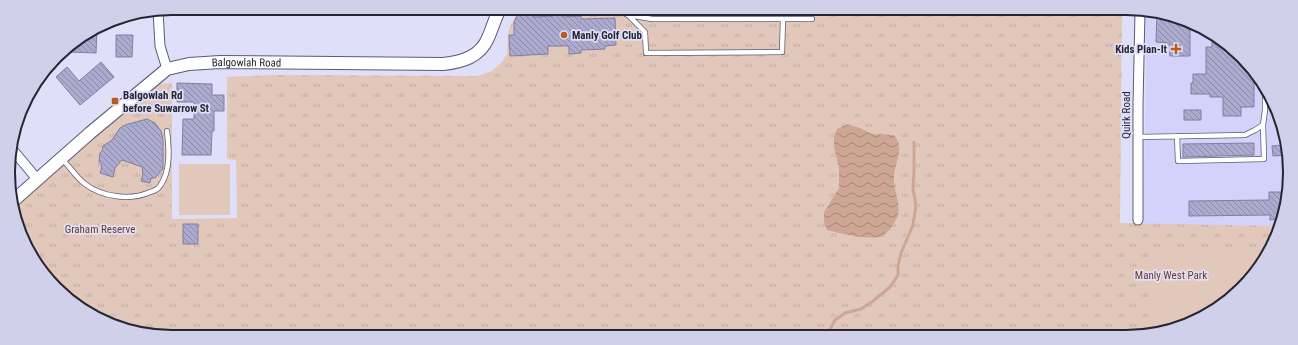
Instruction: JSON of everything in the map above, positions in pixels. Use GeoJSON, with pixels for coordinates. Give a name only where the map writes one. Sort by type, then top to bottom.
{"type":"FeatureCollection","features":[{"type":"Feature","properties":{"kind":"street"},"geometry":{"type":"LineString","coordinates":[[158,15],[160,46],[168,68]]}},
{"type":"Feature","properties":{"kind":"street","name":"Balgowlah Road"},"geometry":{"type":"LineString","coordinates":[[17,197],[61,158],[168,68],[189,64],[220,62],[443,64],[456,62],[475,55],[483,46],[497,15]]}},
{"type":"Feature","properties":{"kind":"street","name":"Quirk Road"},"geometry":{"type":"LineString","coordinates":[[1138,220],[1140,15]]}},
{"type":"Feature","properties":{"kind":"street"},"geometry":{"type":"LineString","coordinates":[[16,154],[37,179]]}},
{"type":"Feature","properties":{"kind":"lane"},"geometry":{"type":"LineString","coordinates":[[628,15],[645,32],[646,53],[782,52],[783,19]]}},
{"type":"Feature","properties":{"kind":"lane"},"geometry":{"type":"LineString","coordinates":[[628,15],[652,19],[812,19]]}},
{"type":"Feature","properties":{"kind":"lane"},"geometry":{"type":"LineString","coordinates":[[1177,136],[1178,160],[1264,159],[1263,125],[1265,99]]}},
{"type":"Feature","properties":{"kind":"lane"},"geometry":{"type":"LineString","coordinates":[[1138,137],[1245,135],[1263,125]]}},
{"type":"Feature","properties":{"kind":"lane"},"geometry":{"type":"LineString","coordinates":[[61,158],[86,185],[95,189],[115,196],[125,197],[146,194],[157,189],[163,181],[169,153],[167,131]]}},
{"type":"Feature","properties":{"kind":"shaded area"},"geometry":{"type":"Polygon","coordinates":[[[1145,16],[1176,23],[1195,31],[1229,54],[1244,69],[1267,103],[1275,122],[1282,152],[1282,193],[1274,226],[1143,224],[1146,67],[1145,16]]]}},
{"type":"Feature","properties":{"kind":"green space","name":"Manly Golf Club"},"geometry":{"type":"Polygon","coordinates":[[[517,15],[1122,15],[1120,223],[1274,226],[1267,242],[1256,260],[1244,276],[1229,291],[1204,309],[1186,318],[1166,325],[1136,330],[162,330],[122,322],[103,314],[85,303],[61,284],[42,260],[31,242],[23,223],[18,204],[137,101],[160,84],[172,83],[172,219],[237,218],[236,160],[227,159],[227,77],[272,75],[477,76],[492,71],[502,62],[507,54],[508,32],[517,15]]]}},
{"type":"Feature","properties":{"kind":"green space"},"geometry":{"type":"Polygon","coordinates":[[[179,164],[230,164],[230,215],[179,215],[179,164]]]}},
{"type":"Feature","properties":{"kind":"green space","name":"Manly West Park"},"geometry":{"type":"Polygon","coordinates":[[[1151,249],[1263,249],[1237,284],[1213,303],[1186,318],[1152,328],[1151,249]]]}},
{"type":"Feature","properties":{"kind":"water"},"geometry":{"type":"Polygon","coordinates":[[[847,124],[872,134],[894,135],[899,145],[894,172],[894,183],[899,210],[898,216],[890,229],[882,236],[870,238],[846,235],[827,230],[824,222],[824,212],[839,188],[839,168],[834,147],[834,137],[837,129],[847,124]]]}},
{"type":"Feature","properties":{"kind":"building","name":"Manly Golf Club"},"geometry":{"type":"Polygon","coordinates":[[[518,15],[533,15],[534,17],[581,16],[581,19],[615,18],[616,45],[605,46],[605,49],[581,50],[581,53],[569,54],[569,46],[548,46],[548,54],[510,56],[509,35],[514,35],[514,22],[518,15]]]}},
{"type":"Feature","properties":{"kind":"building"},"geometry":{"type":"Polygon","coordinates":[[[1157,18],[1186,27],[1190,29],[1190,56],[1170,56],[1169,43],[1156,42],[1157,18]]]}},
{"type":"Feature","properties":{"kind":"building"},"geometry":{"type":"Polygon","coordinates":[[[97,34],[96,53],[72,52],[97,34]]]}},
{"type":"Feature","properties":{"kind":"building"},"geometry":{"type":"Polygon","coordinates":[[[116,35],[133,35],[132,57],[116,57],[116,35]]]}},
{"type":"Feature","properties":{"kind":"building"},"geometry":{"type":"Polygon","coordinates":[[[1212,41],[1237,61],[1254,82],[1254,107],[1241,107],[1241,116],[1223,116],[1223,97],[1210,97],[1210,94],[1191,94],[1193,74],[1206,74],[1206,47],[1212,47],[1212,41]]]}},
{"type":"Feature","properties":{"kind":"building"},"geometry":{"type":"Polygon","coordinates":[[[101,62],[114,77],[80,105],[56,77],[67,67],[79,81],[101,62]]]}},
{"type":"Feature","properties":{"kind":"building"},"geometry":{"type":"Polygon","coordinates":[[[177,83],[212,84],[212,95],[224,95],[224,111],[214,111],[214,131],[212,131],[211,155],[182,155],[183,119],[194,119],[194,102],[177,102],[177,83]]]}},
{"type":"Feature","properties":{"kind":"building"},"geometry":{"type":"Polygon","coordinates":[[[1184,110],[1201,110],[1201,120],[1184,120],[1184,110]]]}},
{"type":"Feature","properties":{"kind":"building"},"geometry":{"type":"Polygon","coordinates":[[[147,119],[155,123],[161,131],[163,140],[163,169],[155,178],[151,178],[150,183],[141,181],[143,174],[142,167],[122,160],[115,168],[113,177],[100,173],[102,166],[99,162],[100,153],[103,146],[112,140],[120,128],[128,124],[147,119]]]}},
{"type":"Feature","properties":{"kind":"building"},"geometry":{"type":"Polygon","coordinates":[[[1254,143],[1254,155],[1183,157],[1183,144],[1254,143]]]}},
{"type":"Feature","properties":{"kind":"building"},"geometry":{"type":"Polygon","coordinates":[[[1281,145],[1282,155],[1273,156],[1272,146],[1281,145]]]}},
{"type":"Feature","properties":{"kind":"building"},"geometry":{"type":"Polygon","coordinates":[[[1269,192],[1282,192],[1276,219],[1270,220],[1270,215],[1189,216],[1189,201],[1269,200],[1269,192]]]}},
{"type":"Feature","properties":{"kind":"building"},"geometry":{"type":"Polygon","coordinates":[[[183,224],[198,224],[198,244],[183,244],[183,224]]]}},
{"type":"Feature","properties":{"kind":"waterway"},"geometry":{"type":"LineString","coordinates":[[830,330],[835,320],[845,313],[861,309],[873,301],[890,287],[898,275],[898,266],[901,253],[913,225],[916,205],[913,189],[914,142]]}},
{"type":"Feature","properties":{"kind":"place","name":"Manly Golf Club"},"geometry":{"type":"Point","coordinates":[564,35]}},
{"type":"Feature","properties":{"kind":"place","name":"Kids Plan-It"},"geometry":{"type":"Point","coordinates":[1176,49]}},
{"type":"Feature","properties":{"kind":"place","name":"Balgowlah Rd before Suwarrow St"},"geometry":{"type":"Point","coordinates":[115,101]}},
{"type":"Feature","properties":{"kind":"park label","name":"Graham Reserve"},"geometry":{"type":"Point","coordinates":[100,229]}}]}
